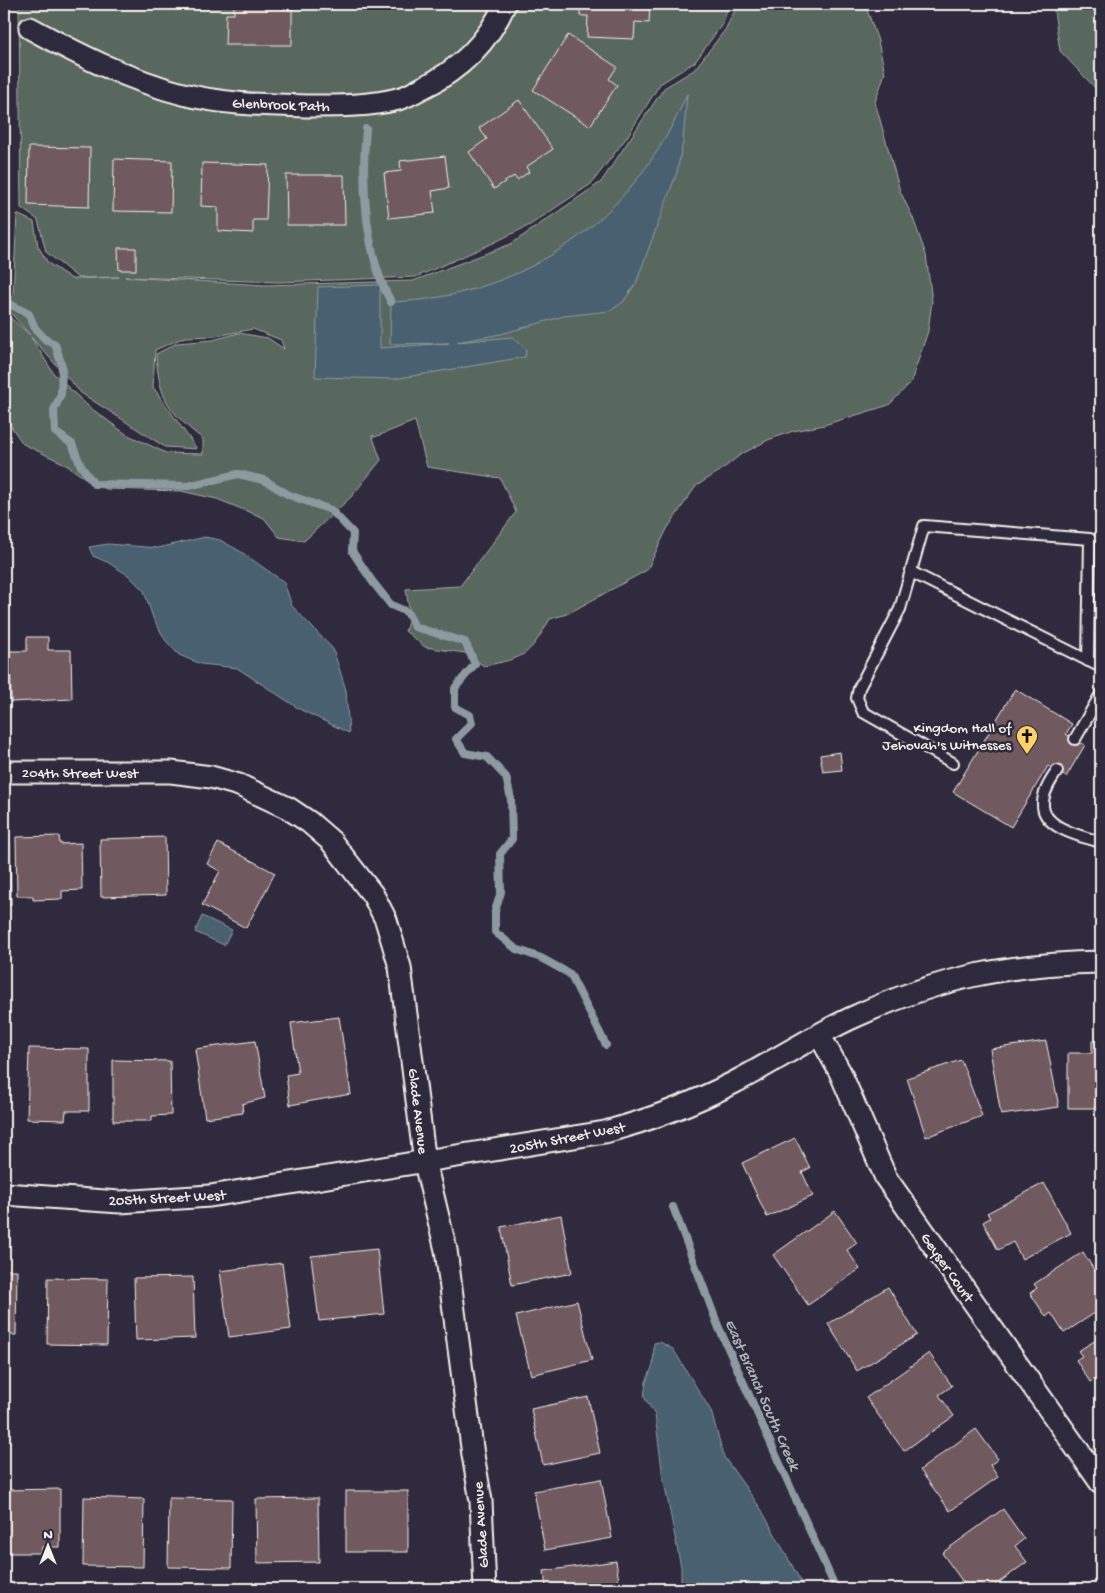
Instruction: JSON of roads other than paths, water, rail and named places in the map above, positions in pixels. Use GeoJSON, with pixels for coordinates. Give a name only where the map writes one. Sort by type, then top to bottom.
{"type":"FeatureCollection","features":[{"type":"Feature","properties":{"kind":"street","name":"Glenbrook Path"},"geometry":{"type":"LineString","coordinates":[[30,28],[94,62],[183,94],[228,103],[278,106],[367,104],[400,99],[440,80],[469,58],[496,23],[505,4]]}},
{"type":"Feature","properties":{"kind":"street","name":"204th Street West"},"geometry":{"type":"LineString","coordinates":[[4,772],[155,772]]}},
{"type":"Feature","properties":{"kind":"street","name":"Glade Avenue"},"geometry":{"type":"LineString","coordinates":[[155,772],[179,772],[211,778],[265,796],[309,822],[332,841],[352,866],[386,920],[396,950],[425,1163],[446,1250],[456,1316],[457,1346],[481,1501],[485,1589]]}},
{"type":"Feature","properties":{"kind":"street","name":"205th Street West"},"geometry":{"type":"LineString","coordinates":[[4,1194],[84,1200],[160,1200],[233,1193],[605,1132],[642,1122],[703,1098],[863,1013],[924,988],[986,971],[1029,965],[1101,962]]}},
{"type":"Feature","properties":{"kind":"street","name":"Geyser Court"},"geometry":{"type":"LineString","coordinates":[[820,1036],[840,1072],[886,1178],[1101,1483]]}},
{"type":"Feature","properties":{"kind":"lane"},"geometry":{"type":"LineString","coordinates":[[953,763],[863,712],[856,698],[859,688],[900,609],[924,526],[1090,539],[1088,660]]}},
{"type":"Feature","properties":{"kind":"lane"},"geometry":{"type":"LineString","coordinates":[[911,572],[1101,667]]}},
{"type":"Feature","properties":{"kind":"lane"},"geometry":{"type":"LineString","coordinates":[[1075,739],[1101,694]]}},
{"type":"Feature","properties":{"kind":"lane"},"geometry":{"type":"LineString","coordinates":[[1057,771],[1042,804],[1045,814],[1053,823],[1070,832],[1101,842]]}},
{"type":"Feature","properties":{"kind":"water"},"geometry":{"type":"Polygon","coordinates":[[[687,94],[683,142],[677,172],[636,283],[623,302],[610,311],[564,316],[501,334],[457,342],[512,337],[526,349],[525,357],[394,379],[315,377],[318,287],[380,285],[380,348],[449,343],[390,344],[391,302],[440,297],[487,285],[530,267],[570,243],[606,213],[638,178],[665,138],[687,94]]]}},
{"type":"Feature","properties":{"kind":"water"},"geometry":{"type":"Polygon","coordinates":[[[205,537],[220,540],[240,551],[284,582],[292,606],[333,649],[346,690],[349,733],[301,710],[237,668],[201,664],[179,655],[166,641],[153,618],[144,591],[128,575],[93,556],[89,547],[108,544],[158,548],[205,537]]]}},
{"type":"Feature","properties":{"kind":"water"},"geometry":{"type":"Polygon","coordinates":[[[202,916],[232,930],[224,945],[195,932],[202,916]]]}},
{"type":"Feature","properties":{"kind":"water"},"geometry":{"type":"Polygon","coordinates":[[[660,1342],[673,1349],[711,1411],[724,1457],[761,1509],[805,1589],[681,1589],[681,1567],[663,1477],[655,1415],[644,1397],[646,1382],[653,1365],[654,1343],[660,1342]]]}},
{"type":"Feature","properties":{"kind":"waterway"},"geometry":{"type":"LineString","coordinates":[[366,129],[364,172],[370,241],[375,263],[391,302]]}},
{"type":"Feature","properties":{"kind":"waterway","name":"East Branch South Creek"},"geometry":{"type":"LineString","coordinates":[[4,301],[29,314],[35,328],[46,340],[55,344],[62,366],[61,394],[54,410],[55,432],[72,444],[81,466],[94,484],[188,486],[238,474],[264,480],[289,495],[331,510],[353,533],[352,551],[372,581],[391,605],[407,612],[415,627],[465,642],[475,664],[455,688],[455,707],[470,715],[472,723],[456,739],[465,753],[487,757],[506,777],[511,799],[512,839],[500,854],[501,892],[495,911],[495,932],[516,949],[541,958],[570,974],[606,1045]]}},
{"type":"Feature","properties":{"kind":"waterway","name":"East Branch South Creek"},"geometry":{"type":"LineString","coordinates":[[673,1207],[719,1328],[836,1589]]}},
{"type":"Feature","properties":{"kind":"place","name":"Kingdom Hall of Jehovah's Witnesses"},"geometry":{"type":"Point","coordinates":[1027,755]}}]}
